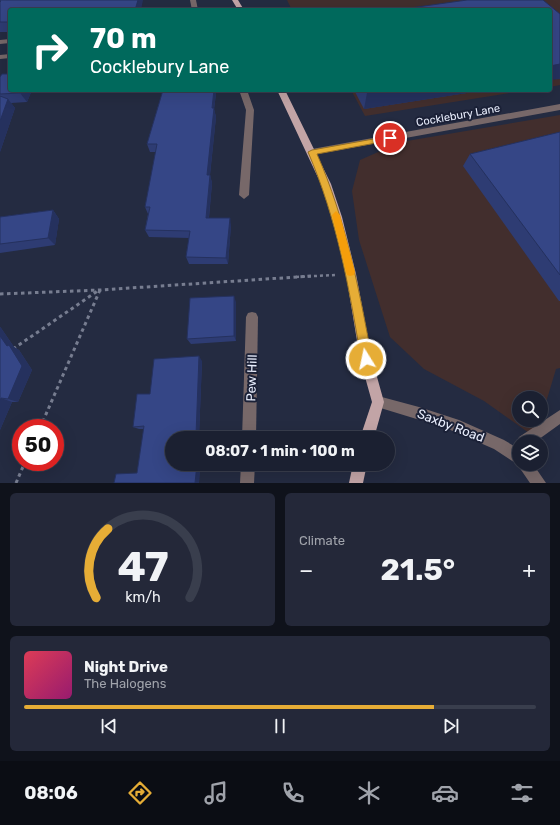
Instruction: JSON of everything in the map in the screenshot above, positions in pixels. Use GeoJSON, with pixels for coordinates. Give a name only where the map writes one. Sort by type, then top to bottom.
{"type":"FeatureCollection","features":[{"type":"Feature","properties":{"kind":"main road"},"geometry":{"type":"LineString","coordinates":[[282,92],[312,152],[326,184],[335,210],[351,274],[366,359],[378,402],[369,431]]}},
{"type":"Feature","properties":{"kind":"main road"},"geometry":{"type":"LineString","coordinates":[[356,483],[359,471]]}},
{"type":"Feature","properties":{"kind":"street"},"geometry":{"type":"LineString","coordinates":[[244,92],[250,110],[244,195]]}},
{"type":"Feature","properties":{"kind":"street","name":"Cocklebury Lane"},"geometry":{"type":"LineString","coordinates":[[312,152],[560,107]]}},
{"type":"Feature","properties":{"kind":"street","name":"Pew Hill"},"geometry":{"type":"LineString","coordinates":[[249,431],[252,317]]}},
{"type":"Feature","properties":{"kind":"street","name":"Saxby Road"},"geometry":{"type":"LineString","coordinates":[[378,402],[425,414],[461,427],[512,449]]}},
{"type":"Feature","properties":{"kind":"street"},"geometry":{"type":"LineString","coordinates":[[534,435],[560,416]]}},
{"type":"Feature","properties":{"kind":"street"},"geometry":{"type":"LineString","coordinates":[[247,483],[248,471]]}},
{"type":"Feature","properties":{"kind":"street"},"geometry":{"type":"LineString","coordinates":[[530,471],[539,483]]}},
{"type":"Feature","properties":{"kind":"path"},"geometry":{"type":"LineString","coordinates":[[0,294],[100,290],[351,274]]}},
{"type":"Feature","properties":{"kind":"path"},"geometry":{"type":"LineString","coordinates":[[12,350],[100,290]]}},
{"type":"Feature","properties":{"kind":"path"},"geometry":{"type":"LineString","coordinates":[[44,419],[100,290]]}},
{"type":"Feature","properties":{"kind":"path"},"geometry":{"type":"LineString","coordinates":[[16,483],[21,471]]}},
{"type":"Feature","properties":{"kind":"shaded area"},"geometry":{"type":"Polygon","coordinates":[[[287,0],[560,0],[560,85],[552,87],[552,8],[291,8],[287,0]]]}},
{"type":"Feature","properties":{"kind":"shaded area"},"geometry":{"type":"Polygon","coordinates":[[[352,92],[516,92],[365,116],[352,92]]]}},
{"type":"Feature","properties":{"kind":"shaded area"},"geometry":{"type":"Polygon","coordinates":[[[560,115],[560,368],[556,369],[548,396],[548,391],[512,391],[512,421],[484,401],[424,369],[390,337],[359,240],[352,191],[360,160],[401,142],[560,115]]]}},
{"type":"Feature","properties":{"kind":"shaded area"},"geometry":{"type":"Polygon","coordinates":[[[521,427],[539,427],[537,435],[532,435],[521,427]]]}},
{"type":"Feature","properties":{"kind":"building"},"geometry":{"type":"Polygon","coordinates":[[[138,0],[136,8],[8,8],[8,22],[0,22],[0,1],[138,0]]]}},
{"type":"Feature","properties":{"kind":"building"},"geometry":{"type":"Polygon","coordinates":[[[467,0],[543,0],[560,14],[560,64],[552,66],[552,8],[410,8],[467,0]]]}},
{"type":"Feature","properties":{"kind":"building"},"geometry":{"type":"Polygon","coordinates":[[[2,74],[8,74],[8,92],[21,92],[20,93],[0,94],[0,77],[2,74]]]}},
{"type":"Feature","properties":{"kind":"building"},"geometry":{"type":"Polygon","coordinates":[[[162,92],[214,92],[212,108],[214,108],[207,175],[210,175],[206,218],[230,218],[226,258],[186,257],[190,231],[145,230],[150,207],[145,207],[157,144],[147,144],[162,92]]]}},
{"type":"Feature","properties":{"kind":"building"},"geometry":{"type":"Polygon","coordinates":[[[0,96],[8,99],[0,121],[0,96]]]}},
{"type":"Feature","properties":{"kind":"building"},"geometry":{"type":"Polygon","coordinates":[[[560,132],[560,275],[470,154],[560,132]]]}},
{"type":"Feature","properties":{"kind":"building"},"geometry":{"type":"Polygon","coordinates":[[[53,210],[48,238],[0,244],[0,217],[53,210]]]}},
{"type":"Feature","properties":{"kind":"building"},"geometry":{"type":"Polygon","coordinates":[[[234,296],[234,336],[187,339],[190,298],[234,296]]]}},
{"type":"Feature","properties":{"kind":"building"},"geometry":{"type":"Polygon","coordinates":[[[0,336],[7,346],[9,345],[22,366],[8,399],[1,398],[0,401],[0,336]]]}},
{"type":"Feature","properties":{"kind":"building"},"geometry":{"type":"Polygon","coordinates":[[[199,356],[196,431],[165,431],[165,471],[196,471],[195,483],[114,483],[116,474],[137,473],[144,426],[133,427],[137,394],[150,394],[154,359],[199,356]]]}},
{"type":"Feature","properties":{"kind":"slow traffic"},"geometry":{"type":"LineString","coordinates":[[336,215],[350,272]]}},
{"type":"Feature","properties":{"kind":"route"},"geometry":{"type":"LineString","coordinates":[[366,359],[351,274],[337,217],[326,184],[312,152],[390,138]]}}]}
